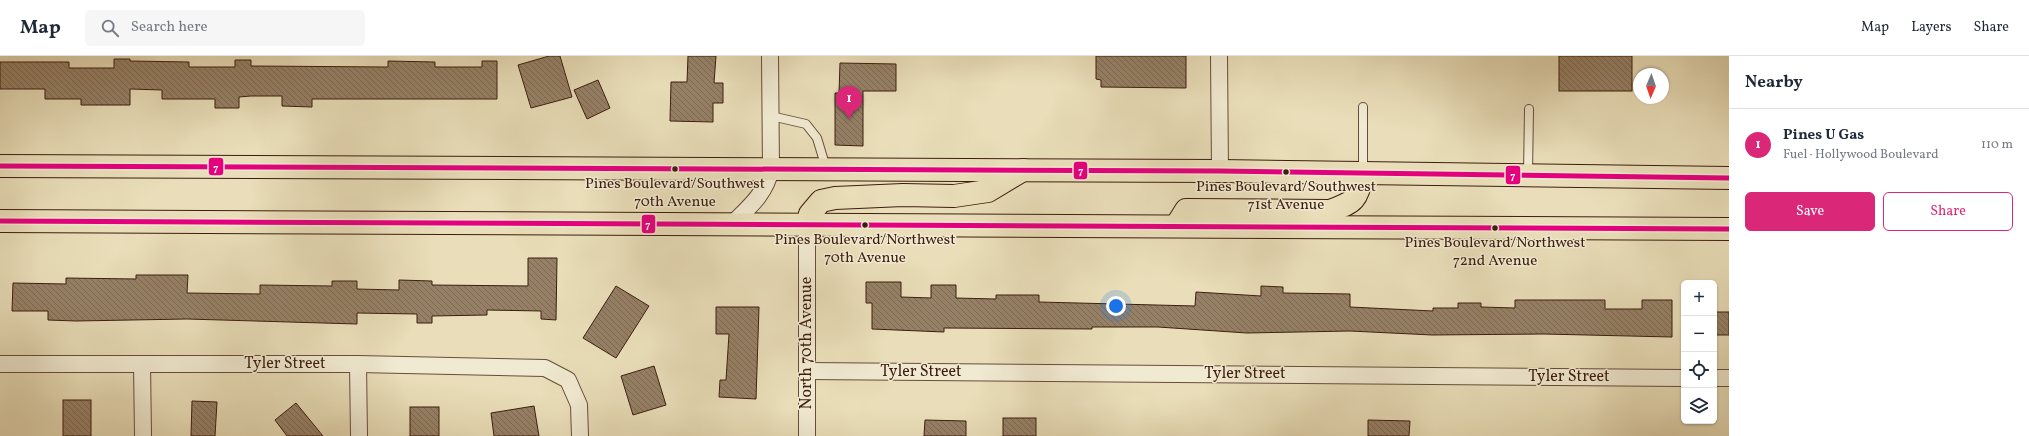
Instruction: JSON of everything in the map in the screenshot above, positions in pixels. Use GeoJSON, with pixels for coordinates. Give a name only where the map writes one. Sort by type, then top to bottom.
{"type":"FeatureCollection","features":[{"type":"Feature","properties":{"kind":"highway"},"geometry":{"type":"LineString","coordinates":[[0,166],[1220,171],[1729,178]]}},
{"type":"Feature","properties":{"kind":"highway"},"geometry":{"type":"LineString","coordinates":[[806,226],[810,214],[821,201],[835,198],[954,196],[988,191],[1024,170]]}},
{"type":"Feature","properties":{"kind":"highway"},"geometry":{"type":"LineString","coordinates":[[1176,226],[1186,210],[1330,211],[1348,204],[1357,196],[1363,173]]}},
{"type":"Feature","properties":{"kind":"highway"},"geometry":{"type":"LineString","coordinates":[[0,221],[806,226],[1176,226],[1729,229]]}},
{"type":"Feature","properties":{"kind":"street"},"geometry":{"type":"LineString","coordinates":[[731,225],[762,193],[768,181],[771,169],[770,56]]}},
{"type":"Feature","properties":{"kind":"street"},"geometry":{"type":"LineString","coordinates":[[1219,56],[1220,171]]}},
{"type":"Feature","properties":{"kind":"street","name":"North 70th Avenue"},"geometry":{"type":"LineString","coordinates":[[806,226],[807,436]]}},
{"type":"Feature","properties":{"kind":"street","name":"Tyler Street"},"geometry":{"type":"LineString","coordinates":[[0,364],[358,364],[545,368],[568,380],[579,405],[580,436]]}},
{"type":"Feature","properties":{"kind":"street"},"geometry":{"type":"LineString","coordinates":[[142,364],[143,436]]}},
{"type":"Feature","properties":{"kind":"street"},"geometry":{"type":"LineString","coordinates":[[358,364],[359,436]]}},
{"type":"Feature","properties":{"kind":"street","name":"Tyler Street"},"geometry":{"type":"LineString","coordinates":[[807,371],[1681,378]]}},
{"type":"Feature","properties":{"kind":"street"},"geometry":{"type":"LineString","coordinates":[[1717,378],[1729,378]]}},
{"type":"Feature","properties":{"kind":"lane"},"geometry":{"type":"LineString","coordinates":[[1363,107],[1363,173]]}},
{"type":"Feature","properties":{"kind":"lane"},"geometry":{"type":"LineString","coordinates":[[1528,175],[1529,110]]}},
{"type":"Feature","properties":{"kind":"lane"},"geometry":{"type":"LineString","coordinates":[[770,116],[806,124],[816,138],[826,169]]}},
{"type":"Feature","properties":{"kind":"building"},"geometry":{"type":"Polygon","coordinates":[[[549,56],[560,56],[572,97],[531,108],[518,65],[549,56]]]}},
{"type":"Feature","properties":{"kind":"building"},"geometry":{"type":"Polygon","coordinates":[[[688,56],[716,56],[714,83],[723,83],[723,103],[713,103],[713,122],[670,121],[671,82],[687,82],[688,56]]]}},
{"type":"Feature","properties":{"kind":"building"},"geometry":{"type":"Polygon","coordinates":[[[1096,56],[1186,56],[1186,88],[1101,87],[1101,80],[1096,79],[1096,56]]]}},
{"type":"Feature","properties":{"kind":"building"},"geometry":{"type":"Polygon","coordinates":[[[1559,56],[1632,56],[1632,91],[1559,91],[1559,56]]]}},
{"type":"Feature","properties":{"kind":"building"},"geometry":{"type":"Polygon","coordinates":[[[114,59],[130,59],[130,61],[189,62],[189,67],[235,67],[235,60],[251,60],[251,66],[388,67],[388,61],[435,62],[435,67],[482,67],[482,61],[497,61],[497,99],[312,99],[312,107],[282,106],[282,96],[251,96],[239,97],[239,108],[215,108],[215,99],[162,99],[162,90],[130,89],[130,105],[81,105],[81,99],[45,99],[45,89],[0,89],[0,62],[69,62],[69,68],[114,68],[114,59]]]}},
{"type":"Feature","properties":{"kind":"building"},"geometry":{"type":"Polygon","coordinates":[[[840,63],[896,64],[896,91],[863,91],[863,146],[835,145],[835,93],[839,93],[840,63]]]}},
{"type":"Feature","properties":{"kind":"building"},"geometry":{"type":"Polygon","coordinates":[[[598,80],[610,108],[587,119],[574,90],[598,80]]]}},
{"type":"Feature","properties":{"kind":"building"},"geometry":{"type":"Polygon","coordinates":[[[528,258],[557,258],[556,320],[541,319],[541,311],[487,310],[487,315],[432,316],[432,323],[417,323],[417,314],[357,313],[357,324],[187,319],[76,321],[48,320],[48,311],[12,311],[13,283],[66,284],[66,278],[136,279],[136,275],[188,275],[187,293],[260,294],[260,285],[332,286],[332,281],[357,281],[357,289],[399,290],[399,280],[432,281],[432,285],[528,286],[528,258]]]}},
{"type":"Feature","properties":{"kind":"building"},"geometry":{"type":"Polygon","coordinates":[[[866,282],[901,282],[901,297],[931,298],[931,285],[956,285],[956,298],[996,299],[996,295],[1039,295],[1039,302],[1195,306],[1196,292],[1261,296],[1261,286],[1283,287],[1283,293],[1350,294],[1350,307],[1433,311],[1433,308],[1458,308],[1458,303],[1481,303],[1481,307],[1515,308],[1515,300],[1605,300],[1605,309],[1642,309],[1642,300],[1672,300],[1672,337],[1544,334],[1432,335],[1350,331],[1247,333],[1158,327],[1092,327],[1092,329],[944,328],[944,332],[872,329],[872,303],[866,303],[866,282]]]}},
{"type":"Feature","properties":{"kind":"building"},"geometry":{"type":"Polygon","coordinates":[[[616,286],[649,306],[616,358],[583,338],[616,286]]]}},
{"type":"Feature","properties":{"kind":"building"},"geometry":{"type":"Polygon","coordinates":[[[716,307],[759,307],[756,399],[719,397],[720,380],[726,380],[729,334],[716,334],[716,307]]]}},
{"type":"Feature","properties":{"kind":"building"},"geometry":{"type":"Polygon","coordinates":[[[1717,312],[1729,312],[1729,335],[1717,335],[1717,312]]]}},
{"type":"Feature","properties":{"kind":"building"},"geometry":{"type":"Polygon","coordinates":[[[654,366],[666,405],[633,415],[621,376],[654,366]]]}},
{"type":"Feature","properties":{"kind":"building"},"geometry":{"type":"Polygon","coordinates":[[[63,400],[91,400],[91,436],[63,436],[63,400]]]}},
{"type":"Feature","properties":{"kind":"building"},"geometry":{"type":"Polygon","coordinates":[[[192,401],[217,402],[215,436],[191,436],[192,401]]]}},
{"type":"Feature","properties":{"kind":"building"},"geometry":{"type":"Polygon","coordinates":[[[296,403],[323,436],[287,436],[275,420],[296,403]]]}},
{"type":"Feature","properties":{"kind":"building"},"geometry":{"type":"Polygon","coordinates":[[[534,406],[539,436],[494,436],[491,413],[534,406]]]}},
{"type":"Feature","properties":{"kind":"building"},"geometry":{"type":"Polygon","coordinates":[[[410,407],[439,407],[439,436],[410,436],[410,407]]]}},
{"type":"Feature","properties":{"kind":"building"},"geometry":{"type":"Polygon","coordinates":[[[1003,418],[1036,418],[1036,436],[1003,436],[1003,418]]]}},
{"type":"Feature","properties":{"kind":"building"},"geometry":{"type":"Polygon","coordinates":[[[925,420],[966,421],[966,436],[924,436],[925,420]]]}},
{"type":"Feature","properties":{"kind":"building"},"geometry":{"type":"Polygon","coordinates":[[[1368,420],[1410,421],[1409,436],[1368,436],[1368,420]]]}},
{"type":"Feature","properties":{"kind":"transit line","name":"7"},"geometry":{"type":"LineString","coordinates":[[0,166],[1220,171],[1729,178]]}},
{"type":"Feature","properties":{"kind":"transit line","name":"7"},"geometry":{"type":"LineString","coordinates":[[0,221],[1729,229]]}},
{"type":"Feature","properties":{"kind":"place","name":"Pines U Gas"},"geometry":{"type":"Point","coordinates":[849,119]}},
{"type":"Feature","properties":{"kind":"place","name":"Pines Boulevard/Southwest 70th Avenue"},"geometry":{"type":"Point","coordinates":[675,169]}},
{"type":"Feature","properties":{"kind":"place","name":"Pines Boulevard/Southwest 71st Avenue"},"geometry":{"type":"Point","coordinates":[1286,172]}},
{"type":"Feature","properties":{"kind":"place","name":"Pines Boulevard/Northwest 70th Avenue"},"geometry":{"type":"Point","coordinates":[865,225]}},
{"type":"Feature","properties":{"kind":"place","name":"Pines Boulevard/Northwest 72nd Avenue"},"geometry":{"type":"Point","coordinates":[1495,228]}}]}
